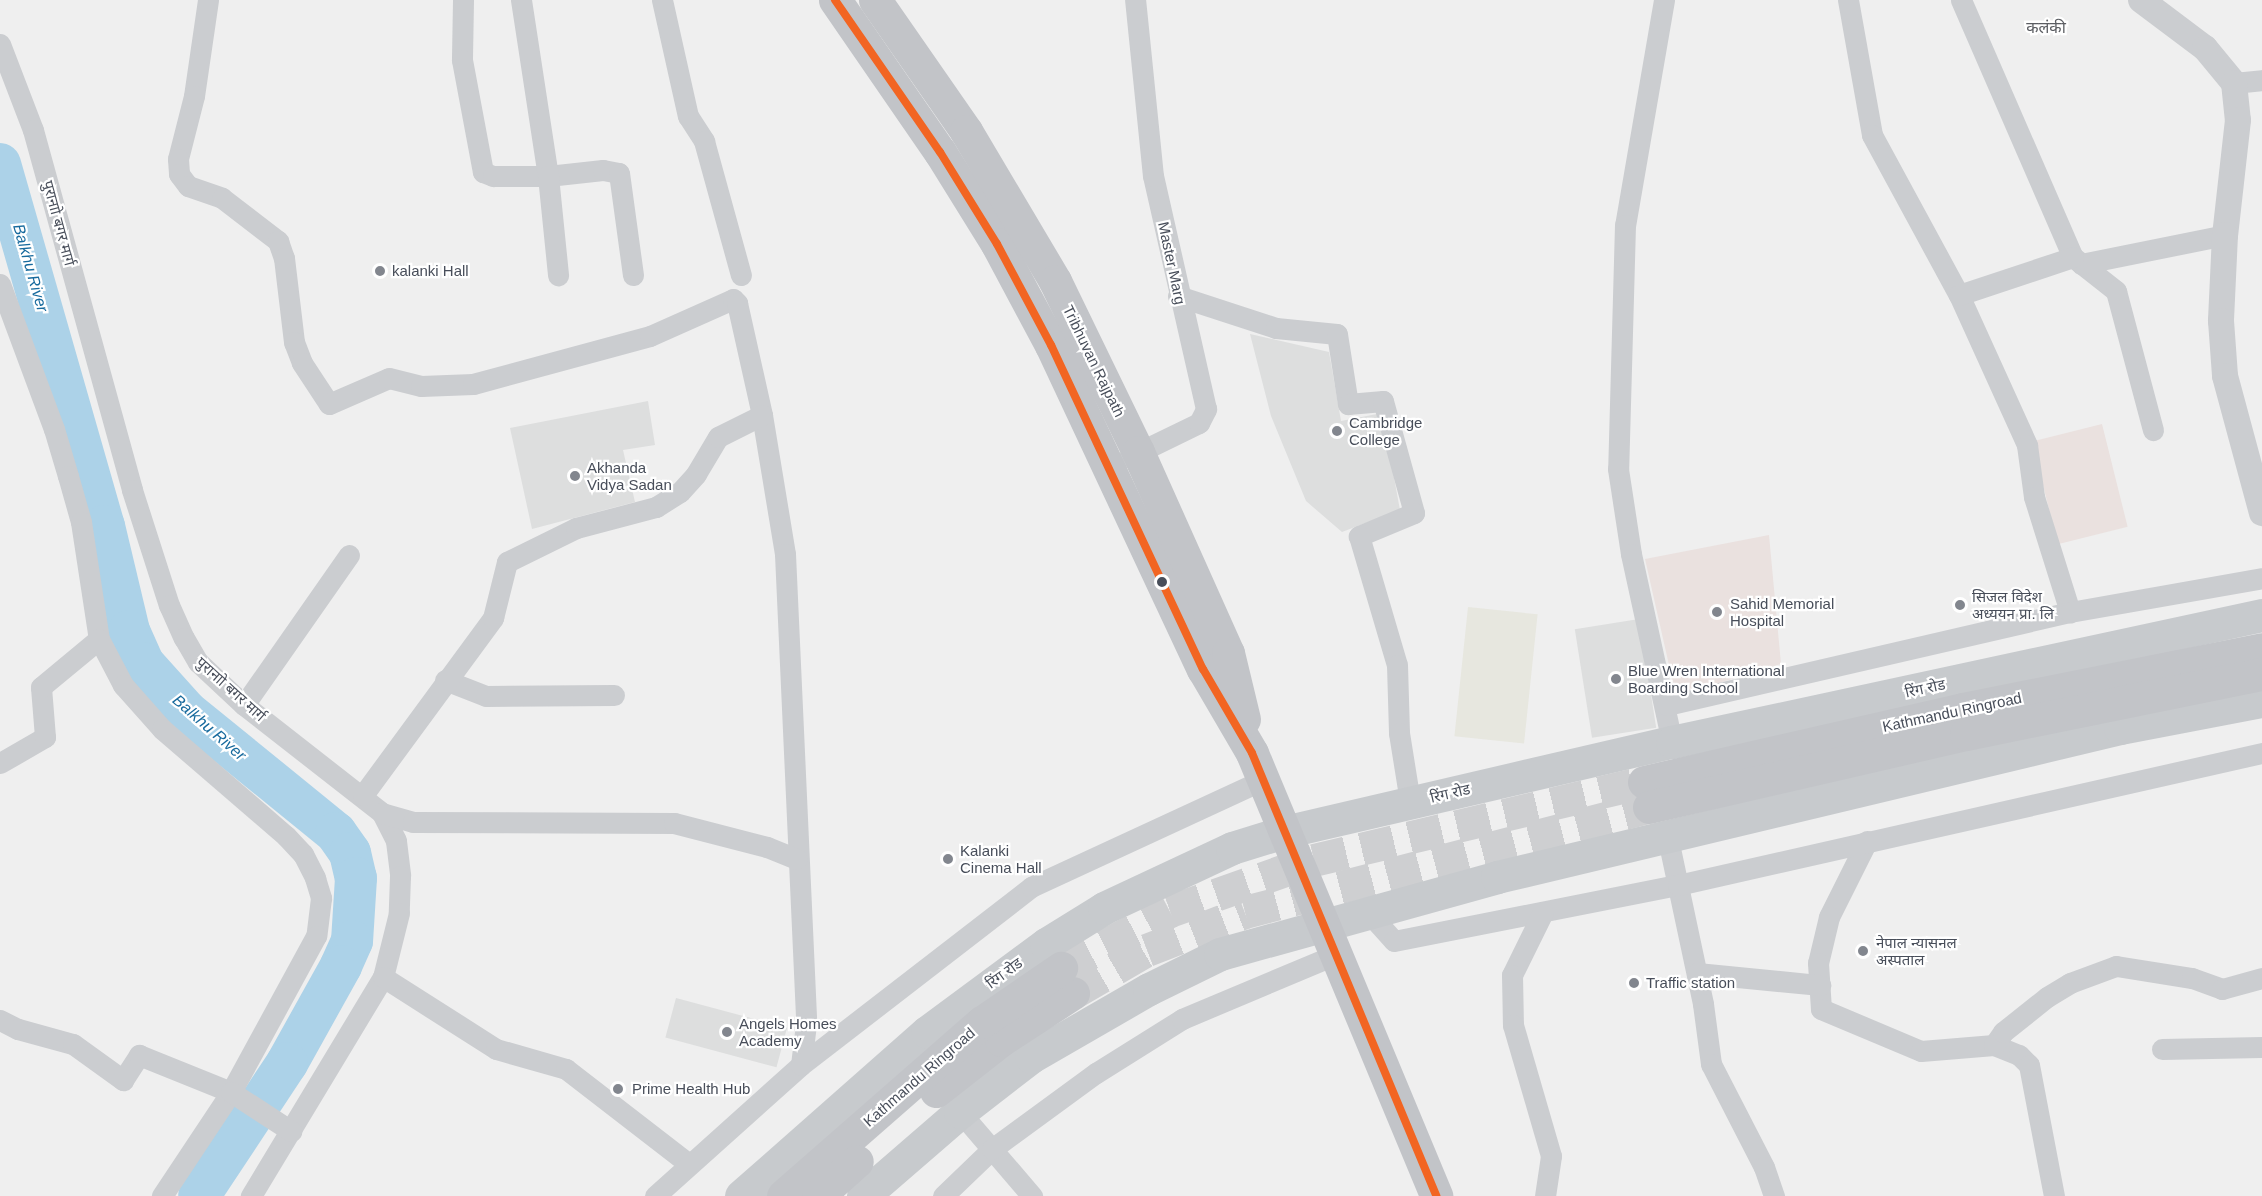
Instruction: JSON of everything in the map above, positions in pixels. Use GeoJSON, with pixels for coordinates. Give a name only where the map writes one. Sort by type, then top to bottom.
{"type":"FeatureCollection","features":[{"type":"Feature","properties":{"kind":"highway","name":"Tribhuvan Rajpath"},"geometry":{"type":"LineString","coordinates":[[835,0],[940,152],[997,244],[1109,466],[1203,669],[1257,766],[1284,832]]}},
{"type":"Feature","properties":{"kind":"highway","name":"Tribhuvan Rajpath"},"geometry":{"type":"LineString","coordinates":[[875,0],[1015,210],[1055,280],[1138,452],[1228,653],[1257,766]]}},
{"type":"Feature","properties":{"kind":"highway","name":"Kathmandu Ringroad"},"geometry":{"type":"LineString","coordinates":[[2262,649],[1963,710],[1646,795],[1966,734],[2262,674]]}},
{"type":"Feature","properties":{"kind":"highway"},"geometry":{"type":"LineString","coordinates":[[1284,832],[1436,1196]]}},
{"type":"Feature","properties":{"kind":"highway","name":"Kathmandu Ringroad"},"geometry":{"type":"LineString","coordinates":[[783,1196],[982,1022],[1067,981],[954,1075],[818,1196]]}},
{"type":"Feature","properties":{"kind":"main road","name":"रिंग रोड"},"geometry":{"type":"LineString","coordinates":[[741,1196],[927,1032],[1046,944],[1104,908],[1232,848],[1284,832],[1672,742],[2262,615]]}},
{"type":"Feature","properties":{"kind":"main road"},"geometry":{"type":"LineString","coordinates":[[863,1196],[960,1112],[1031,1057],[1149,989],[1220,954],[1322,923],[2120,728],[2262,701]]}},
{"type":"Feature","properties":{"kind":"street"},"geometry":{"type":"LineString","coordinates":[[208,0],[194,96],[178,159],[179,174],[188,186],[222,198],[278,241],[284,258],[294,342],[302,363],[329,404],[389,378],[421,386],[473,384],[650,336],[733,299],[737,303],[762,415],[785,554],[806,1024],[801,1065]]}},
{"type":"Feature","properties":{"kind":"street"},"geometry":{"type":"LineString","coordinates":[[463,0],[462,60],[483,172],[493,176],[548,176],[603,170],[619,173],[633,274]]}},
{"type":"Feature","properties":{"kind":"street"},"geometry":{"type":"LineString","coordinates":[[521,0],[548,176],[558,275]]}},
{"type":"Feature","properties":{"kind":"street"},"geometry":{"type":"LineString","coordinates":[[662,0],[688,116],[704,141],[741,275]]}},
{"type":"Feature","properties":{"kind":"street","name":"Master Marg"},"geometry":{"type":"LineString","coordinates":[[1109,466],[1199,423],[1205,416],[1153,176],[1135,0]]}},
{"type":"Feature","properties":{"kind":"street"},"geometry":{"type":"LineString","coordinates":[[1664,0],[1625,225],[1618,469],[1631,554],[1666,705],[1672,742]]}},
{"type":"Feature","properties":{"kind":"street"},"geometry":{"type":"LineString","coordinates":[[1848,0],[1872,135],[1959,295],[2027,445],[2034,497],[2070,612]]}},
{"type":"Feature","properties":{"kind":"street"},"geometry":{"type":"LineString","coordinates":[[1961,0],[2077,260],[2116,291],[2153,430]]}},
{"type":"Feature","properties":{"kind":"street"},"geometry":{"type":"LineString","coordinates":[[2141,0],[2205,48],[2234,83],[2238,120],[2225,235],[2221,321],[2225,376],[2262,513]]}},
{"type":"Feature","properties":{"kind":"street","name":"पुरानाो बगर मार्ग"},"geometry":{"type":"LineString","coordinates":[[0,44],[33,130],[132,490],[169,605],[198,662],[244,705],[363,795],[382,813],[396,841],[400,876],[399,913],[383,977],[286,1127],[251,1196]]}},
{"type":"Feature","properties":{"kind":"street"},"geometry":{"type":"LineString","coordinates":[[2234,83],[2262,80]]}},
{"type":"Feature","properties":{"kind":"street"},"geometry":{"type":"LineString","coordinates":[[1959,295],[2077,260],[2225,235]]}},
{"type":"Feature","properties":{"kind":"street"},"geometry":{"type":"LineString","coordinates":[[0,284],[54,429],[81,522],[99,639],[123,685],[162,729],[303,854],[321,898],[316,936],[233,1093],[162,1196]]}},
{"type":"Feature","properties":{"kind":"street"},"geometry":{"type":"LineString","coordinates":[[1178,296],[1276,328],[1337,334],[1348,404],[1383,401],[1414,513],[1359,536],[1397,665],[1399,734],[1410,802]]}},
{"type":"Feature","properties":{"kind":"street"},"geometry":{"type":"LineString","coordinates":[[363,795],[445,680],[493,618],[507,562],[576,528],[656,507],[680,492],[696,474],[718,437],[762,415]]}},
{"type":"Feature","properties":{"kind":"street"},"geometry":{"type":"LineString","coordinates":[[244,705],[349,555]]}},
{"type":"Feature","properties":{"kind":"street"},"geometry":{"type":"LineString","coordinates":[[1666,705],[2070,612],[2262,578]]}},
{"type":"Feature","properties":{"kind":"street"},"geometry":{"type":"LineString","coordinates":[[0,763],[45,737],[41,687],[99,639]]}},
{"type":"Feature","properties":{"kind":"street"},"geometry":{"type":"LineString","coordinates":[[445,680],[486,696],[615,695]]}},
{"type":"Feature","properties":{"kind":"street"},"geometry":{"type":"LineString","coordinates":[[1367,912],[1394,941],[1678,885],[2262,753]]}},
{"type":"Feature","properties":{"kind":"street"},"geometry":{"type":"LineString","coordinates":[[655,1196],[801,1065],[1031,887],[1257,766]]}},
{"type":"Feature","properties":{"kind":"street"},"geometry":{"type":"LineString","coordinates":[[382,813],[413,822],[674,824],[767,847],[797,860]]}},
{"type":"Feature","properties":{"kind":"street"},"geometry":{"type":"LineString","coordinates":[[1668,839],[1697,973],[1711,1064],[1764,1167],[1774,1196]]}},
{"type":"Feature","properties":{"kind":"street"},"geometry":{"type":"LineString","coordinates":[[1867,841],[1829,917],[1818,963],[1821,1009],[1874,1034],[1921,1051],[1994,1045],[2019,1055],[2029,1065],[2054,1196]]}},
{"type":"Feature","properties":{"kind":"street"},"geometry":{"type":"LineString","coordinates":[[1542,912],[1512,975],[1512,995],[1513,1025],[1551,1156],[1545,1196]]}},
{"type":"Feature","properties":{"kind":"street"},"geometry":{"type":"LineString","coordinates":[[944,1196],[992,1149],[1096,1073],[1182,1019],[1334,955]]}},
{"type":"Feature","properties":{"kind":"street"},"geometry":{"type":"LineString","coordinates":[[1994,1045],[2003,1032],[2047,997],[2070,982],[2115,966],[2192,978],[2222,989],[2262,978]]}},
{"type":"Feature","properties":{"kind":"street"},"geometry":{"type":"LineString","coordinates":[[1697,973],[1820,985]]}},
{"type":"Feature","properties":{"kind":"street"},"geometry":{"type":"LineString","coordinates":[[383,977],[496,1049],[566,1069],[689,1164]]}},
{"type":"Feature","properties":{"kind":"street"},"geometry":{"type":"LineString","coordinates":[[0,1020],[18,1029],[73,1044],[123,1080],[139,1055],[233,1093],[286,1127]]}},
{"type":"Feature","properties":{"kind":"street"},"geometry":{"type":"LineString","coordinates":[[2162,1049],[2262,1047]]}},
{"type":"Feature","properties":{"kind":"street"},"geometry":{"type":"LineString","coordinates":[[960,1112],[1032,1196]]}},
{"type":"Feature","properties":{"kind":"shaded area"},"geometry":{"type":"Polygon","coordinates":[[[1250,334],[1329,352],[1341,421],[1382,413],[1400,510],[1342,532],[1306,501],[1271,416],[1250,334]]]}},
{"type":"Feature","properties":{"kind":"shaded area","name":"Akhanda Vidya Sadan"},"geometry":{"type":"Polygon","coordinates":[[[648,401],[655,445],[623,450],[635,502],[532,529],[510,428],[648,401]]]}},
{"type":"Feature","properties":{"kind":"shaded area"},"geometry":{"type":"Polygon","coordinates":[[[2102,424],[2128,527],[2058,544],[2032,441],[2102,424]]]}},
{"type":"Feature","properties":{"kind":"shaded area","name":"Sahid Memorial Hospital"},"geometry":{"type":"Polygon","coordinates":[[[1769,535],[1781,664],[1676,696],[1645,559],[1769,535]]]}},
{"type":"Feature","properties":{"kind":"shaded area"},"geometry":{"type":"Polygon","coordinates":[[[1468,607],[1538,614],[1524,744],[1454,736],[1468,607]]]}},
{"type":"Feature","properties":{"kind":"shaded area","name":"Blue Wren International Boarding School"},"geometry":{"type":"Polygon","coordinates":[[[1639,619],[1656,728],[1592,738],[1575,629],[1639,619]]]}},
{"type":"Feature","properties":{"kind":"shaded area","name":"Angels Homes Academy"},"geometry":{"type":"Polygon","coordinates":[[[676,998],[787,1028],[776,1067],[665,1038],[676,998]]]}},
{"type":"Feature","properties":{"kind":"waterway","name":"Balkhu River"},"geometry":{"type":"LineString","coordinates":[[0,164],[104,526],[129,631],[143,663],[186,711],[336,833],[350,853],[356,878],[352,941],[341,966],[287,1063],[199,1196]]}},
{"type":"Feature","properties":{"kind":"tunnel"},"geometry":{"type":"LineString","coordinates":[[1061,968],[1170,911],[1314,860],[1644,782]]}},
{"type":"Feature","properties":{"kind":"tunnel"},"geometry":{"type":"LineString","coordinates":[[1073,993],[1147,950],[1245,912],[1649,807]]}},
{"type":"Feature","properties":{"kind":"transit line"},"geometry":{"type":"LineString","coordinates":[[835,0],[940,152],[997,244],[1051,345],[1203,669],[1252,753],[1436,1196]]}},
{"type":"Feature","properties":{"kind":"place","name":"kalanki Hall"},"geometry":{"type":"Point","coordinates":[380,271]}},
{"type":"Feature","properties":{"kind":"place","name":"Cambridge College"},"geometry":{"type":"Point","coordinates":[1337,431]}},
{"type":"Feature","properties":{"kind":"place","name":"Akhanda Vidya Sadan"},"geometry":{"type":"Point","coordinates":[575,476]}},
{"type":"Feature","properties":{"kind":"place","name":"सिजल विदेश अध्ययन प्रा. लि"},"geometry":{"type":"Point","coordinates":[1960,605]}},
{"type":"Feature","properties":{"kind":"place","name":"Sahid Memorial Hospital"},"geometry":{"type":"Point","coordinates":[1717,612]}},
{"type":"Feature","properties":{"kind":"place","name":"Blue Wren International Boarding School"},"geometry":{"type":"Point","coordinates":[1616,679]}},
{"type":"Feature","properties":{"kind":"place","name":"Kalanki Cinema Hall"},"geometry":{"type":"Point","coordinates":[948,859]}},
{"type":"Feature","properties":{"kind":"place","name":"नेपाल न्यासनल अस्पताल"},"geometry":{"type":"Point","coordinates":[1863,951]}},
{"type":"Feature","properties":{"kind":"place","name":"Traffic station"},"geometry":{"type":"Point","coordinates":[1634,983]}},
{"type":"Feature","properties":{"kind":"place","name":"Angels Homes Academy"},"geometry":{"type":"Point","coordinates":[727,1032]}},
{"type":"Feature","properties":{"kind":"place","name":"Prime Health Hub"},"geometry":{"type":"Point","coordinates":[618,1089]}},
{"type":"Feature","properties":{"kind":"district","name":"कलंकी"},"geometry":{"type":"Point","coordinates":[2046,28]}}]}
